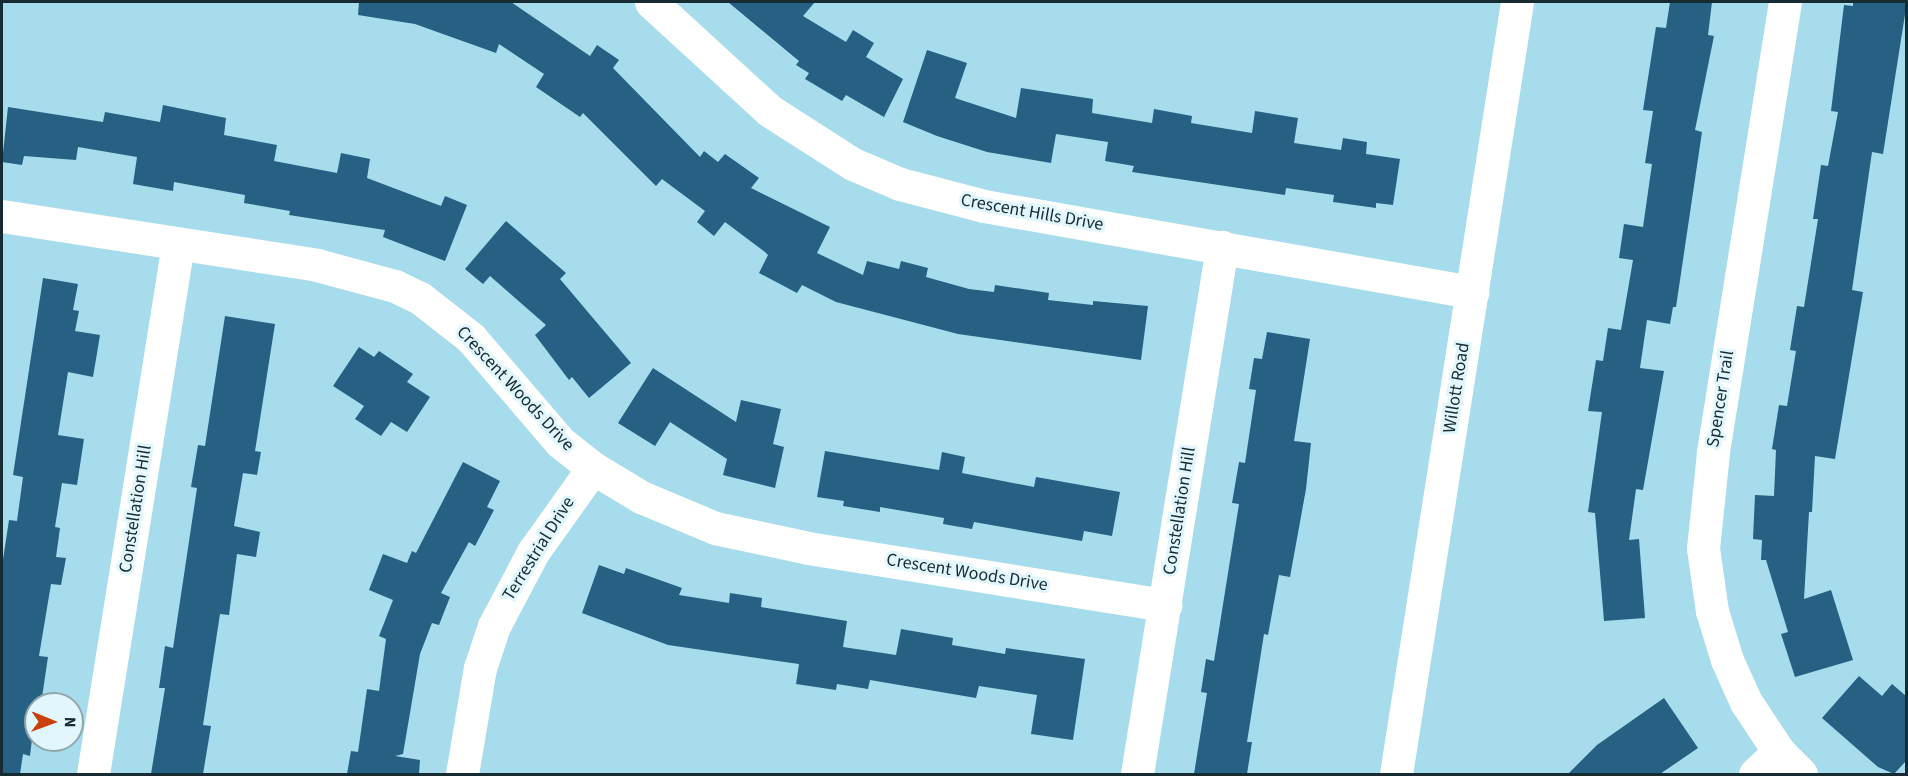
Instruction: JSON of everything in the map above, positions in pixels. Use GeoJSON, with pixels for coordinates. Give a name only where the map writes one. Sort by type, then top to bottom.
{"type":"FeatureCollection","features":[{"type":"Feature","properties":{"kind":"street","name":"Crescent Hills Drive"},"geometry":{"type":"LineString","coordinates":[[651,2],[770,111],[853,164],[942,197],[1472,292]]}},
{"type":"Feature","properties":{"kind":"street","name":"Willott Road"},"geometry":{"type":"LineString","coordinates":[[1396,774],[1517,2]]}},
{"type":"Feature","properties":{"kind":"street","name":"Spencer Trail"},"geometry":{"type":"LineString","coordinates":[[1785,2],[1713,453],[1703,548],[1712,611],[1727,660],[1746,702],[1790,764]]}},
{"type":"Feature","properties":{"kind":"street","name":"Crescent Woods Drive"},"geometry":{"type":"LineString","coordinates":[[2,216],[363,275],[420,298],[471,338],[560,442],[593,468],[641,497],[715,528],[808,548],[1165,604]]}},
{"type":"Feature","properties":{"kind":"street","name":"Constellation Hill"},"geometry":{"type":"LineString","coordinates":[[93,774],[178,244]]}},
{"type":"Feature","properties":{"kind":"street","name":"Constellation Hill"},"geometry":{"type":"LineString","coordinates":[[1137,774],[1222,247]]}},
{"type":"Feature","properties":{"kind":"street","name":"Terrestrial Drive"},"geometry":{"type":"LineString","coordinates":[[462,774],[480,668],[494,626],[533,552],[593,468]]}},
{"type":"Feature","properties":{"kind":"street"},"geometry":{"type":"LineString","coordinates":[[1755,774],[1790,764]]}},
{"type":"Feature","properties":{"kind":"building"},"geometry":{"type":"Polygon","coordinates":[[[359,2],[511,2],[590,56],[597,45],[619,60],[613,68],[700,157],[704,151],[718,162],[725,154],[759,178],[751,188],[830,227],[817,253],[863,275],[867,261],[899,269],[901,261],[928,268],[926,277],[969,289],[994,292],[995,285],[1049,293],[1048,300],[1093,305],[1093,301],[1148,306],[1141,360],[958,334],[836,302],[802,285],[797,293],[759,273],[768,255],[765,252],[725,222],[714,236],[697,222],[705,211],[662,179],[656,186],[583,113],[580,117],[536,87],[544,74],[499,44],[496,53],[415,24],[358,15],[359,2]]]}},
{"type":"Feature","properties":{"kind":"building"},"geometry":{"type":"Polygon","coordinates":[[[728,2],[815,2],[803,16],[846,42],[853,30],[874,43],[866,57],[903,79],[884,117],[846,95],[842,101],[805,79],[809,73],[796,65],[799,61],[728,2]]]}},
{"type":"Feature","properties":{"kind":"building"},"geometry":{"type":"Polygon","coordinates":[[[1670,2],[1712,2],[1708,35],[1714,36],[1695,130],[1702,132],[1676,307],[1673,307],[1670,324],[1647,320],[1640,368],[1664,371],[1643,490],[1636,489],[1629,540],[1639,539],[1645,618],[1604,621],[1595,513],[1588,512],[1602,412],[1588,411],[1596,360],[1603,361],[1608,328],[1621,330],[1633,260],[1619,258],[1624,224],[1643,227],[1652,164],[1645,163],[1653,111],[1643,110],[1656,27],[1666,28],[1670,2]]]}},
{"type":"Feature","properties":{"kind":"building"},"geometry":{"type":"Polygon","coordinates":[[[1853,2],[1906,2],[1906,8],[1883,154],[1872,152],[1852,290],[1863,292],[1835,459],[1815,456],[1812,512],[1809,512],[1804,599],[1831,590],[1853,660],[1795,677],[1781,634],[1788,632],[1766,560],[1761,560],[1762,540],[1753,539],[1755,495],[1774,496],[1776,450],[1772,449],[1779,405],[1787,406],[1796,351],[1790,350],[1797,306],[1804,307],[1818,219],[1813,219],[1821,165],[1828,166],[1838,112],[1831,111],[1844,5],[1853,6],[1853,2]]]}},
{"type":"Feature","properties":{"kind":"building"},"geometry":{"type":"Polygon","coordinates":[[[927,50],[967,63],[955,98],[1016,118],[1021,88],[1093,99],[1092,113],[1152,123],[1154,109],[1192,116],[1191,123],[1252,133],[1255,111],[1298,118],[1294,143],[1341,150],[1343,138],[1367,142],[1366,154],[1400,159],[1393,205],[1376,203],[1376,208],[1333,202],[1334,195],[1286,188],[1285,195],[1132,172],[1134,166],[1105,161],[1108,142],[1056,134],[1051,163],[987,152],[937,136],[903,122],[927,50]]]}},
{"type":"Feature","properties":{"kind":"building"},"geometry":{"type":"Polygon","coordinates":[[[163,105],[226,118],[224,135],[277,145],[274,161],[337,173],[341,153],[370,159],[367,178],[441,206],[445,196],[467,205],[445,261],[383,237],[385,230],[289,215],[290,211],[244,203],[245,195],[174,182],[173,191],[133,184],[137,157],[78,147],[76,160],[24,156],[22,165],[2,162],[8,107],[103,122],[105,112],[160,122],[163,105]]]}},
{"type":"Feature","properties":{"kind":"building"},"geometry":{"type":"Polygon","coordinates":[[[506,221],[566,273],[560,279],[631,363],[589,398],[572,377],[569,380],[535,335],[546,325],[490,276],[483,284],[465,269],[506,221]]]}},
{"type":"Feature","properties":{"kind":"building"},"geometry":{"type":"Polygon","coordinates":[[[43,278],[78,284],[73,310],[79,311],[75,331],[100,335],[93,377],[68,372],[58,435],[84,439],[77,485],[62,483],[55,527],[60,528],[56,557],[66,558],[61,585],[51,584],[39,656],[48,657],[43,692],[24,692],[24,752],[30,752],[30,756],[23,754],[20,774],[2,774],[2,566],[9,520],[17,521],[23,477],[13,475],[43,278]]]}},
{"type":"Feature","properties":{"kind":"building"},"geometry":{"type":"Polygon","coordinates":[[[225,316],[275,324],[255,451],[261,452],[257,475],[243,473],[234,526],[260,532],[256,557],[237,554],[229,615],[220,614],[203,725],[211,726],[203,774],[151,774],[165,688],[159,688],[165,646],[173,648],[197,488],[191,487],[198,445],[205,446],[225,316]]]}},
{"type":"Feature","properties":{"kind":"building"},"geometry":{"type":"Polygon","coordinates":[[[1267,332],[1310,339],[1294,441],[1311,443],[1306,489],[1290,577],[1279,575],[1268,635],[1264,634],[1247,742],[1252,742],[1247,774],[1194,774],[1207,693],[1201,692],[1206,659],[1214,661],[1239,504],[1232,503],[1239,462],[1245,463],[1256,390],[1249,389],[1254,358],[1262,359],[1267,332]]]}},
{"type":"Feature","properties":{"kind":"building"},"geometry":{"type":"Polygon","coordinates":[[[359,347],[374,357],[379,351],[413,374],[407,382],[430,397],[407,432],[391,422],[381,436],[355,419],[364,406],[333,386],[359,347]]]}},
{"type":"Feature","properties":{"kind":"building"},"geometry":{"type":"Polygon","coordinates":[[[653,368],[736,422],[741,400],[781,409],[773,444],[784,447],[775,488],[723,475],[727,459],[670,422],[655,446],[618,423],[653,368]]]}},
{"type":"Feature","properties":{"kind":"building"},"geometry":{"type":"Polygon","coordinates":[[[825,451],[939,470],[942,452],[965,457],[962,473],[1034,487],[1036,477],[1120,492],[1112,536],[1084,531],[1082,541],[974,522],[972,529],[943,524],[944,518],[880,507],[880,512],[843,506],[844,501],[817,497],[825,451]]]}},
{"type":"Feature","properties":{"kind":"building"},"geometry":{"type":"Polygon","coordinates":[[[463,462],[500,481],[487,507],[494,510],[475,546],[469,542],[441,593],[450,597],[439,625],[432,623],[420,654],[403,754],[395,756],[420,760],[419,774],[347,774],[351,751],[358,752],[367,689],[379,691],[386,639],[379,636],[393,600],[369,590],[383,554],[407,563],[412,551],[416,553],[463,462]]]}},
{"type":"Feature","properties":{"kind":"building"},"geometry":{"type":"Polygon","coordinates":[[[599,565],[624,574],[626,568],[682,588],[679,595],[729,603],[730,593],[762,598],[761,607],[847,621],[843,647],[896,655],[901,629],[953,638],[952,645],[1005,654],[1006,648],[1085,659],[1073,740],[1031,734],[1037,695],[979,686],[976,698],[870,680],[868,689],[837,684],[836,690],[796,684],[799,664],[668,645],[582,613],[599,565]]]}},
{"type":"Feature","properties":{"kind":"building"},"geometry":{"type":"Polygon","coordinates":[[[1859,676],[1882,696],[1892,684],[1906,696],[1906,761],[1894,774],[1878,767],[1822,718],[1859,676]]]}},
{"type":"Feature","properties":{"kind":"building"},"geometry":{"type":"Polygon","coordinates":[[[1664,698],[1698,748],[1660,774],[1568,774],[1597,745],[1664,698]]]}}]}
